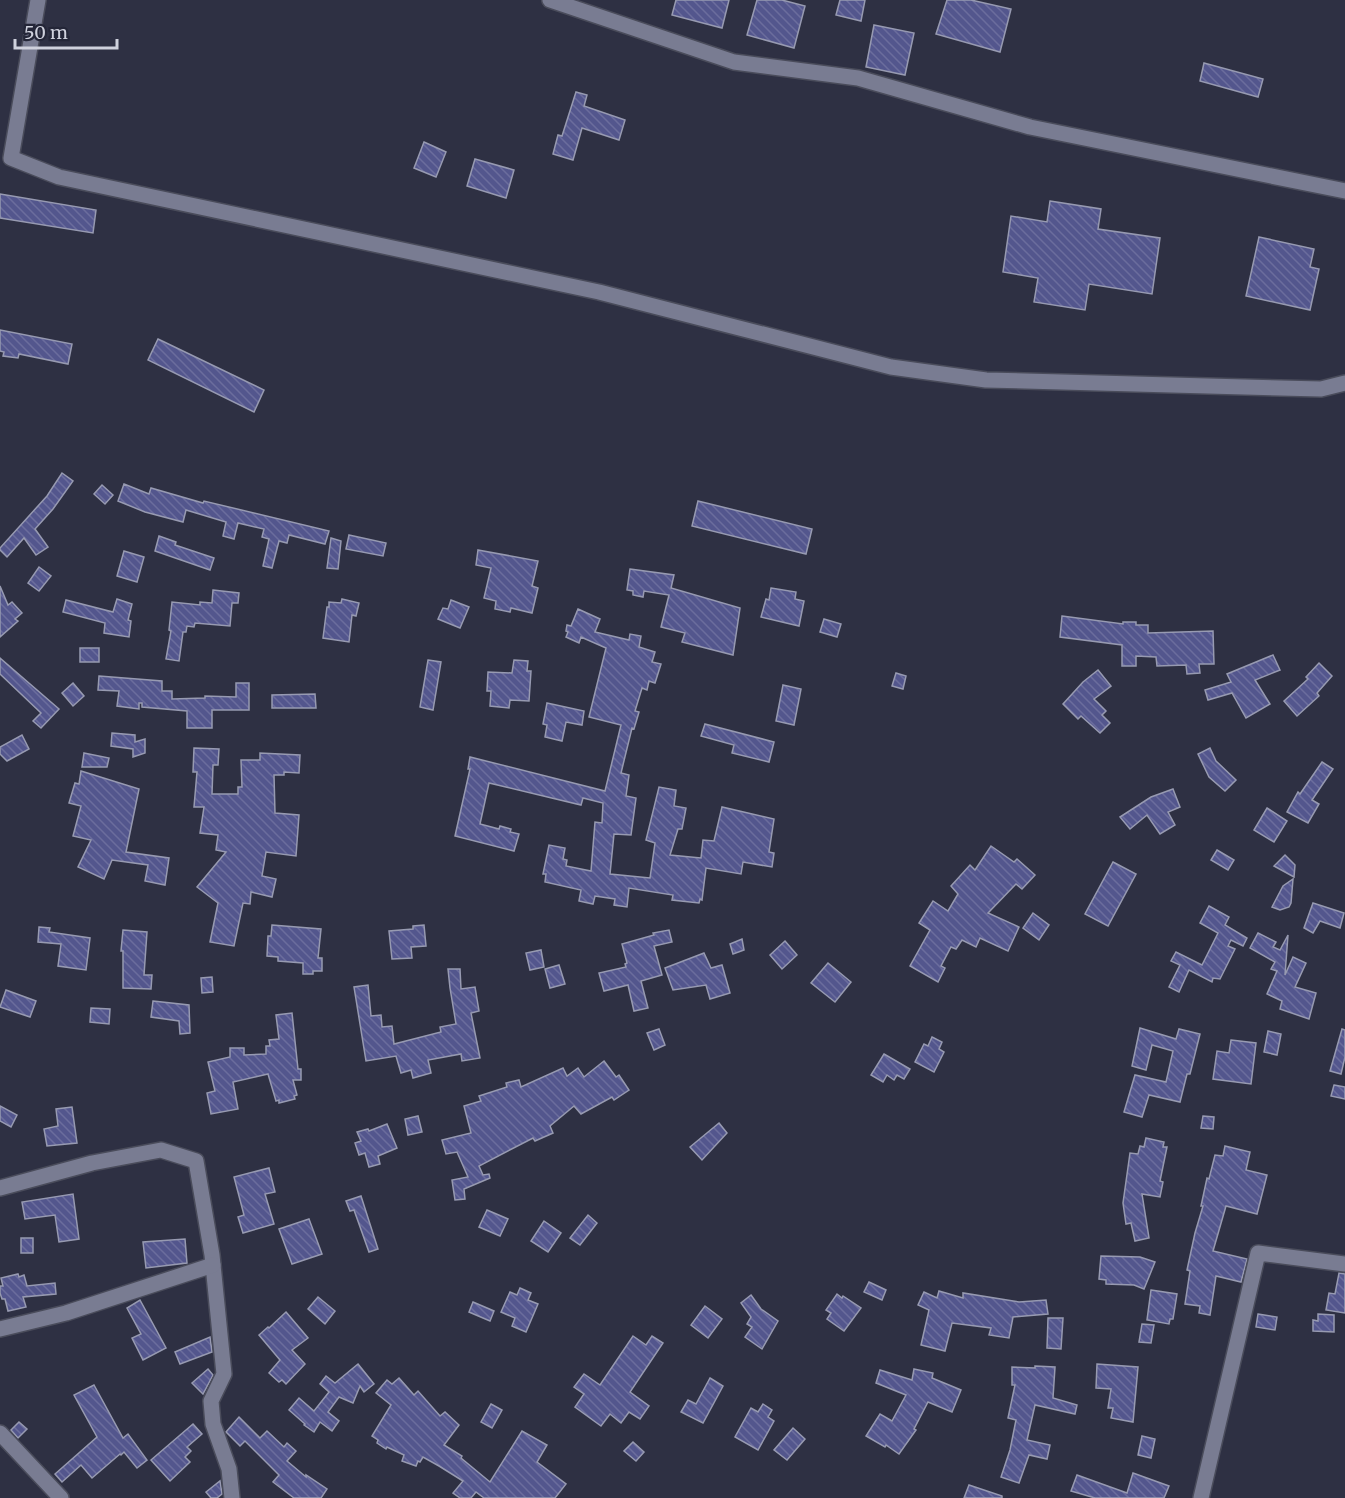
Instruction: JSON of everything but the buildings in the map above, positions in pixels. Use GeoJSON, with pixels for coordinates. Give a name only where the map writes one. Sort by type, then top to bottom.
{"type":"FeatureCollection","features":[{"type":"Feature","properties":{"kind":"street"},"geometry":{"type":"LineString","coordinates":[[38,0],[10,158],[59,177],[599,292],[891,367],[986,380],[1321,389],[1345,383]]}},
{"type":"Feature","properties":{"kind":"street"},"geometry":{"type":"LineString","coordinates":[[550,0],[734,63],[858,78],[1030,127],[1345,191]]}},
{"type":"Feature","properties":{"kind":"street"},"geometry":{"type":"LineString","coordinates":[[0,1188],[92,1163],[160,1150],[196,1161],[213,1265],[224,1374],[211,1401],[213,1424],[229,1469],[232,1498]]}},
{"type":"Feature","properties":{"kind":"street"},"geometry":{"type":"LineString","coordinates":[[1201,1498],[1258,1253],[1345,1264]]}},
{"type":"Feature","properties":{"kind":"street"},"geometry":{"type":"LineString","coordinates":[[0,1329],[66,1313],[213,1265]]}},
{"type":"Feature","properties":{"kind":"street"},"geometry":{"type":"LineString","coordinates":[[0,1433],[61,1498]]}}]}
